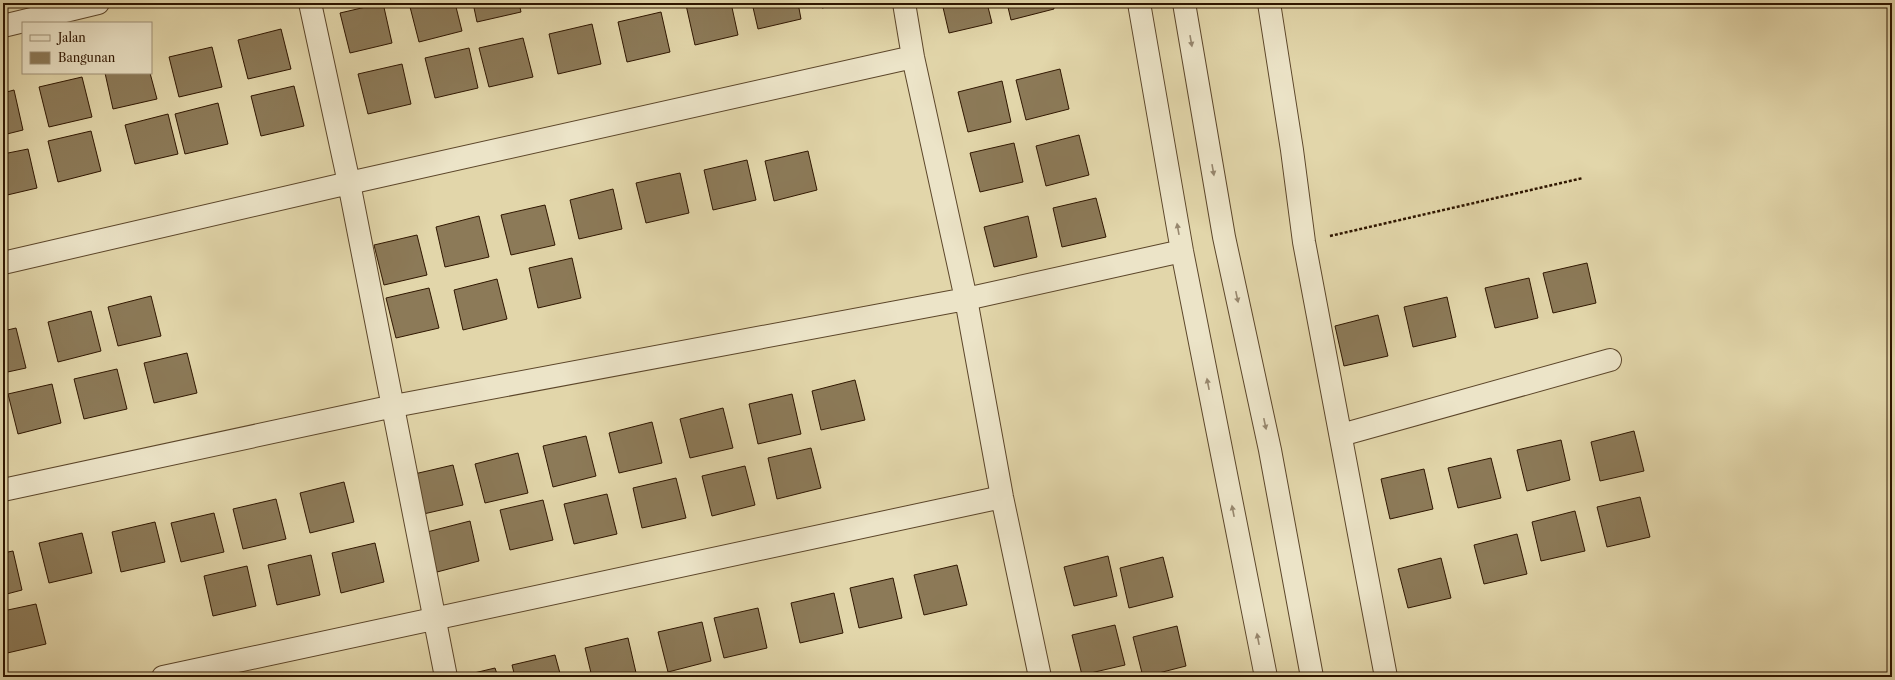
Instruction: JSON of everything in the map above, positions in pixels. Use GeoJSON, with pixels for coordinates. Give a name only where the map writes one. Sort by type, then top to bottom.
{"type":"FeatureCollection","features":[{"type":"Feature","properties":{"kind":"street"},"geometry":{"type":"LineString","coordinates":[[3,26],[98,3]]}},
{"type":"Feature","properties":{"kind":"street"},"geometry":{"type":"LineString","coordinates":[[310,3],[349,183],[394,406],[446,677]]}},
{"type":"Feature","properties":{"kind":"street"},"geometry":{"type":"LineString","coordinates":[[904,3],[914,57],[966,300],[1002,497],[1040,677]]}},
{"type":"Feature","properties":{"kind":"street"},"geometry":{"type":"LineString","coordinates":[[1139,3],[1182,251],[1266,677]]}},
{"type":"Feature","properties":{"kind":"street"},"geometry":{"type":"LineString","coordinates":[[1184,3],[1224,237],[1270,450],[1312,677]]}},
{"type":"Feature","properties":{"kind":"street"},"geometry":{"type":"LineString","coordinates":[[1269,3],[1292,150],[1304,242],[1386,677]]}},
{"type":"Feature","properties":{"kind":"street"},"geometry":{"type":"LineString","coordinates":[[3,263],[349,183],[914,57]]}},
{"type":"Feature","properties":{"kind":"street"},"geometry":{"type":"LineString","coordinates":[[3,490],[394,406],[966,300],[1182,251]]}},
{"type":"Feature","properties":{"kind":"street"},"geometry":{"type":"LineString","coordinates":[[1341,434],[1610,360]]}},
{"type":"Feature","properties":{"kind":"street"},"geometry":{"type":"LineString","coordinates":[[163,677],[435,620],[1002,497]]}},
{"type":"Feature","properties":{"kind":"path"},"geometry":{"type":"LineString","coordinates":[[1304,242],[1583,178]]}},
{"type":"Feature","properties":{"kind":"building"},"geometry":{"type":"Polygon","coordinates":[[[383,3],[392,43],[350,53],[340,13],[383,3]]]}},
{"type":"Feature","properties":{"kind":"building"},"geometry":{"type":"Polygon","coordinates":[[[409,3],[455,3],[462,31],[419,42],[409,3]]]}},
{"type":"Feature","properties":{"kind":"building"},"geometry":{"type":"Polygon","coordinates":[[[473,3],[519,3],[521,12],[477,22],[473,3]]]}},
{"type":"Feature","properties":{"kind":"building"},"geometry":{"type":"Polygon","coordinates":[[[552,3],[564,3],[553,6],[552,3]]]}},
{"type":"Feature","properties":{"kind":"building"},"geometry":{"type":"Polygon","coordinates":[[[696,3],[731,3],[738,35],[695,45],[686,5],[696,3]]]}},
{"type":"Feature","properties":{"kind":"building"},"geometry":{"type":"Polygon","coordinates":[[[752,3],[798,3],[801,19],[758,29],[752,3]]]}},
{"type":"Feature","properties":{"kind":"building"},"geometry":{"type":"Polygon","coordinates":[[[821,3],[845,3],[822,8],[821,3]]]}},
{"type":"Feature","properties":{"kind":"building"},"geometry":{"type":"Polygon","coordinates":[[[942,3],[987,3],[992,23],[949,33],[942,3]]]}},
{"type":"Feature","properties":{"kind":"building"},"geometry":{"type":"Polygon","coordinates":[[[1007,3],[1053,3],[1054,9],[1011,20],[1007,3]]]}},
{"type":"Feature","properties":{"kind":"building"},"geometry":{"type":"Polygon","coordinates":[[[661,12],[670,52],[627,62],[618,22],[661,12]]]}},
{"type":"Feature","properties":{"kind":"building"},"geometry":{"type":"Polygon","coordinates":[[[592,24],[601,64],[558,74],[549,34],[592,24]]]}},
{"type":"Feature","properties":{"kind":"building"},"geometry":{"type":"Polygon","coordinates":[[[281,29],[291,69],[248,79],[238,40],[281,29]]]}},
{"type":"Feature","properties":{"kind":"building"},"geometry":{"type":"Polygon","coordinates":[[[523,38],[533,77],[489,87],[479,48],[523,38]]]}},
{"type":"Feature","properties":{"kind":"building"},"geometry":{"type":"Polygon","coordinates":[[[212,47],[222,87],[179,97],[169,57],[212,47]]]}},
{"type":"Feature","properties":{"kind":"building"},"geometry":{"type":"Polygon","coordinates":[[[469,48],[478,88],[435,98],[425,58],[469,48]]]}},
{"type":"Feature","properties":{"kind":"building"},"geometry":{"type":"Polygon","coordinates":[[[402,64],[411,104],[368,114],[358,74],[402,64]]]}},
{"type":"Feature","properties":{"kind":"building"},"geometry":{"type":"Polygon","coordinates":[[[1060,69],[1069,109],[1026,120],[1016,80],[1060,69]]]}},
{"type":"Feature","properties":{"kind":"building"},"geometry":{"type":"Polygon","coordinates":[[[105,74],[150,74],[157,99],[113,109],[105,74]]]}},
{"type":"Feature","properties":{"kind":"building"},"geometry":{"type":"Polygon","coordinates":[[[82,77],[92,117],[49,127],[39,87],[82,77]]]}},
{"type":"Feature","properties":{"kind":"building"},"geometry":{"type":"Polygon","coordinates":[[[1002,81],[1011,122],[968,132],[958,92],[1002,81]]]}},
{"type":"Feature","properties":{"kind":"building"},"geometry":{"type":"Polygon","coordinates":[[[294,86],[304,126],[261,136],[251,96],[294,86]]]}},
{"type":"Feature","properties":{"kind":"building"},"geometry":{"type":"Polygon","coordinates":[[[14,90],[23,130],[3,135],[3,93],[14,90]]]}},
{"type":"Feature","properties":{"kind":"building"},"geometry":{"type":"Polygon","coordinates":[[[218,103],[228,144],[185,154],[175,114],[218,103]]]}},
{"type":"Feature","properties":{"kind":"building"},"geometry":{"type":"Polygon","coordinates":[[[168,114],[178,154],[135,164],[125,125],[168,114]]]}},
{"type":"Feature","properties":{"kind":"building"},"geometry":{"type":"Polygon","coordinates":[[[91,131],[101,171],[58,182],[48,141],[91,131]]]}},
{"type":"Feature","properties":{"kind":"building"},"geometry":{"type":"Polygon","coordinates":[[[1079,135],[1089,175],[1046,186],[1036,146],[1079,135]]]}},
{"type":"Feature","properties":{"kind":"building"},"geometry":{"type":"Polygon","coordinates":[[[1014,143],[1023,182],[980,192],[970,153],[1014,143]]]}},
{"type":"Feature","properties":{"kind":"building"},"geometry":{"type":"Polygon","coordinates":[[[28,149],[37,188],[3,196],[3,154],[28,149]]]}},
{"type":"Feature","properties":{"kind":"building"},"geometry":{"type":"Polygon","coordinates":[[[808,151],[817,190],[774,201],[765,161],[808,151]]]}},
{"type":"Feature","properties":{"kind":"building"},"geometry":{"type":"Polygon","coordinates":[[[747,160],[756,200],[713,210],[704,170],[747,160]]]}},
{"type":"Feature","properties":{"kind":"building"},"geometry":{"type":"Polygon","coordinates":[[[680,173],[689,213],[646,223],[636,183],[680,173]]]}},
{"type":"Feature","properties":{"kind":"building"},"geometry":{"type":"Polygon","coordinates":[[[613,189],[622,229],[579,239],[570,200],[613,189]]]}},
{"type":"Feature","properties":{"kind":"building"},"geometry":{"type":"Polygon","coordinates":[[[1096,198],[1106,237],[1062,247],[1053,208],[1096,198]]]}},
{"type":"Feature","properties":{"kind":"building"},"geometry":{"type":"Polygon","coordinates":[[[545,205],[555,245],[511,255],[501,215],[545,205]]]}},
{"type":"Feature","properties":{"kind":"building"},"geometry":{"type":"Polygon","coordinates":[[[479,216],[489,257],[445,267],[436,227],[479,216]]]}},
{"type":"Feature","properties":{"kind":"building"},"geometry":{"type":"Polygon","coordinates":[[[1028,216],[1037,257],[994,267],[984,227],[1028,216]]]}},
{"type":"Feature","properties":{"kind":"building"},"geometry":{"type":"Polygon","coordinates":[[[417,235],[427,275],[384,285],[374,245],[417,235]]]}},
{"type":"Feature","properties":{"kind":"building"},"geometry":{"type":"Polygon","coordinates":[[[572,258],[581,298],[538,308],[529,268],[572,258]]]}},
{"type":"Feature","properties":{"kind":"building"},"geometry":{"type":"Polygon","coordinates":[[[1587,263],[1596,303],[1553,313],[1543,273],[1587,263]]]}},
{"type":"Feature","properties":{"kind":"building"},"geometry":{"type":"Polygon","coordinates":[[[1529,278],[1538,318],[1495,328],[1485,288],[1529,278]]]}},
{"type":"Feature","properties":{"kind":"building"},"geometry":{"type":"Polygon","coordinates":[[[497,279],[507,319],[463,330],[454,290],[497,279]]]}},
{"type":"Feature","properties":{"kind":"building"},"geometry":{"type":"Polygon","coordinates":[[[429,288],[439,328],[396,338],[386,298],[429,288]]]}},
{"type":"Feature","properties":{"kind":"building"},"geometry":{"type":"Polygon","coordinates":[[[151,296],[161,336],[118,346],[108,307],[151,296]]]}},
{"type":"Feature","properties":{"kind":"building"},"geometry":{"type":"Polygon","coordinates":[[[1447,297],[1456,337],[1413,347],[1404,307],[1447,297]]]}},
{"type":"Feature","properties":{"kind":"building"},"geometry":{"type":"Polygon","coordinates":[[[91,311],[101,351],[58,362],[48,322],[91,311]]]}},
{"type":"Feature","properties":{"kind":"building"},"geometry":{"type":"Polygon","coordinates":[[[1378,315],[1388,356],[1344,366],[1335,326],[1378,315]]]}},
{"type":"Feature","properties":{"kind":"building"},"geometry":{"type":"Polygon","coordinates":[[[16,328],[26,368],[3,373],[3,331],[16,328]]]}},
{"type":"Feature","properties":{"kind":"building"},"geometry":{"type":"Polygon","coordinates":[[[187,353],[197,393],[154,403],[144,363],[187,353]]]}},
{"type":"Feature","properties":{"kind":"building"},"geometry":{"type":"Polygon","coordinates":[[[117,369],[127,409],[84,419],[74,379],[117,369]]]}},
{"type":"Feature","properties":{"kind":"building"},"geometry":{"type":"Polygon","coordinates":[[[855,380],[865,420],[821,430],[812,391],[855,380]]]}},
{"type":"Feature","properties":{"kind":"building"},"geometry":{"type":"Polygon","coordinates":[[[52,384],[61,423],[18,434],[8,394],[52,384]]]}},
{"type":"Feature","properties":{"kind":"building"},"geometry":{"type":"Polygon","coordinates":[[[792,394],[801,434],[758,444],[749,404],[792,394]]]}},
{"type":"Feature","properties":{"kind":"building"},"geometry":{"type":"Polygon","coordinates":[[[723,408],[733,448],[690,458],[680,419],[723,408]]]}},
{"type":"Feature","properties":{"kind":"building"},"geometry":{"type":"Polygon","coordinates":[[[652,422],[662,463],[619,473],[609,433],[652,422]]]}},
{"type":"Feature","properties":{"kind":"building"},"geometry":{"type":"Polygon","coordinates":[[[1634,431],[1644,471],[1600,481],[1591,442],[1634,431]]]}},
{"type":"Feature","properties":{"kind":"building"},"geometry":{"type":"Polygon","coordinates":[[[586,436],[596,476],[553,487],[543,446],[586,436]]]}},
{"type":"Feature","properties":{"kind":"building"},"geometry":{"type":"Polygon","coordinates":[[[1561,440],[1570,480],[1527,491],[1517,450],[1561,440]]]}},
{"type":"Feature","properties":{"kind":"building"},"geometry":{"type":"Polygon","coordinates":[[[811,448],[821,488],[777,499],[768,458],[811,448]]]}},
{"type":"Feature","properties":{"kind":"building"},"geometry":{"type":"Polygon","coordinates":[[[518,453],[528,493],[485,503],[475,464],[518,453]]]}},
{"type":"Feature","properties":{"kind":"building"},"geometry":{"type":"Polygon","coordinates":[[[1491,458],[1501,498],[1458,508],[1448,468],[1491,458]]]}},
{"type":"Feature","properties":{"kind":"building"},"geometry":{"type":"Polygon","coordinates":[[[453,465],[463,505],[419,515],[410,475],[453,465]]]}},
{"type":"Feature","properties":{"kind":"building"},"geometry":{"type":"Polygon","coordinates":[[[745,466],[755,505],[712,516],[702,476],[745,466]]]}},
{"type":"Feature","properties":{"kind":"building"},"geometry":{"type":"Polygon","coordinates":[[[1424,469],[1433,509],[1390,519],[1381,479],[1424,469]]]}},
{"type":"Feature","properties":{"kind":"building"},"geometry":{"type":"Polygon","coordinates":[[[676,478],[686,518],[642,528],[633,488],[676,478]]]}},
{"type":"Feature","properties":{"kind":"building"},"geometry":{"type":"Polygon","coordinates":[[[344,482],[354,522],[310,533],[300,493],[344,482]]]}},
{"type":"Feature","properties":{"kind":"building"},"geometry":{"type":"Polygon","coordinates":[[[607,494],[617,534],[574,544],[564,504],[607,494]]]}},
{"type":"Feature","properties":{"kind":"building"},"geometry":{"type":"Polygon","coordinates":[[[1640,497],[1650,537],[1607,547],[1597,507],[1640,497]]]}},
{"type":"Feature","properties":{"kind":"building"},"geometry":{"type":"Polygon","coordinates":[[[276,499],[286,539],[243,549],[233,509],[276,499]]]}},
{"type":"Feature","properties":{"kind":"building"},"geometry":{"type":"Polygon","coordinates":[[[543,500],[553,540],[510,550],[500,510],[543,500]]]}},
{"type":"Feature","properties":{"kind":"building"},"geometry":{"type":"Polygon","coordinates":[[[1575,511],[1585,551],[1541,561],[1532,522],[1575,511]]]}},
{"type":"Feature","properties":{"kind":"building"},"geometry":{"type":"Polygon","coordinates":[[[214,513],[224,552],[181,562],[171,523],[214,513]]]}},
{"type":"Feature","properties":{"kind":"building"},"geometry":{"type":"Polygon","coordinates":[[[470,521],[479,561],[437,572],[427,532],[470,521]]]}},
{"type":"Feature","properties":{"kind":"building"},"geometry":{"type":"Polygon","coordinates":[[[155,522],[165,562],[121,572],[112,532],[155,522]]]}},
{"type":"Feature","properties":{"kind":"building"},"geometry":{"type":"Polygon","coordinates":[[[82,533],[92,573],[49,583],[39,543],[82,533]]]}},
{"type":"Feature","properties":{"kind":"building"},"geometry":{"type":"Polygon","coordinates":[[[1517,534],[1527,574],[1484,584],[1474,545],[1517,534]]]}},
{"type":"Feature","properties":{"kind":"building"},"geometry":{"type":"Polygon","coordinates":[[[375,543],[384,582],[341,593],[332,553],[375,543]]]}},
{"type":"Feature","properties":{"kind":"building"},"geometry":{"type":"Polygon","coordinates":[[[13,551],[22,590],[3,595],[3,553],[13,551]]]}},
{"type":"Feature","properties":{"kind":"building"},"geometry":{"type":"Polygon","coordinates":[[[311,555],[320,595],[277,605],[268,565],[311,555]]]}},
{"type":"Feature","properties":{"kind":"building"},"geometry":{"type":"Polygon","coordinates":[[[1108,556],[1117,596],[1074,606],[1064,567],[1108,556]]]}},
{"type":"Feature","properties":{"kind":"building"},"geometry":{"type":"Polygon","coordinates":[[[1163,557],[1173,597],[1129,608],[1120,568],[1163,557]]]}},
{"type":"Feature","properties":{"kind":"building"},"geometry":{"type":"Polygon","coordinates":[[[1441,558],[1451,598],[1408,608],[1398,569],[1441,558]]]}},
{"type":"Feature","properties":{"kind":"building"},"geometry":{"type":"Polygon","coordinates":[[[957,565],[967,605],[924,615],[914,575],[957,565]]]}},
{"type":"Feature","properties":{"kind":"building"},"geometry":{"type":"Polygon","coordinates":[[[247,566],[256,606],[213,616],[204,576],[247,566]]]}},
{"type":"Feature","properties":{"kind":"building"},"geometry":{"type":"Polygon","coordinates":[[[893,578],[902,618],[859,628],[850,588],[893,578]]]}},
{"type":"Feature","properties":{"kind":"building"},"geometry":{"type":"Polygon","coordinates":[[[834,593],[843,633],[800,643],[791,603],[834,593]]]}},
{"type":"Feature","properties":{"kind":"building"},"geometry":{"type":"Polygon","coordinates":[[[36,604],[46,644],[3,654],[3,611],[36,604]]]}},
{"type":"Feature","properties":{"kind":"building"},"geometry":{"type":"Polygon","coordinates":[[[758,608],[767,648],[724,658],[714,618],[758,608]]]}},
{"type":"Feature","properties":{"kind":"building"},"geometry":{"type":"Polygon","coordinates":[[[702,622],[711,661],[668,672],[658,632],[702,622]]]}},
{"type":"Feature","properties":{"kind":"building"},"geometry":{"type":"Polygon","coordinates":[[[1115,625],[1125,665],[1082,675],[1072,635],[1115,625]]]}},
{"type":"Feature","properties":{"kind":"building"},"geometry":{"type":"Polygon","coordinates":[[[1177,626],[1186,666],[1143,677],[1133,637],[1177,626]]]}},
{"type":"Feature","properties":{"kind":"building"},"geometry":{"type":"Polygon","coordinates":[[[628,638],[637,677],[592,677],[585,648],[628,638]]]}},
{"type":"Feature","properties":{"kind":"building"},"geometry":{"type":"Polygon","coordinates":[[[555,655],[561,677],[515,677],[512,665],[555,655]]]}},
{"type":"Feature","properties":{"kind":"building"},"geometry":{"type":"Polygon","coordinates":[[[495,668],[498,677],[457,677],[495,668]]]}}]}
